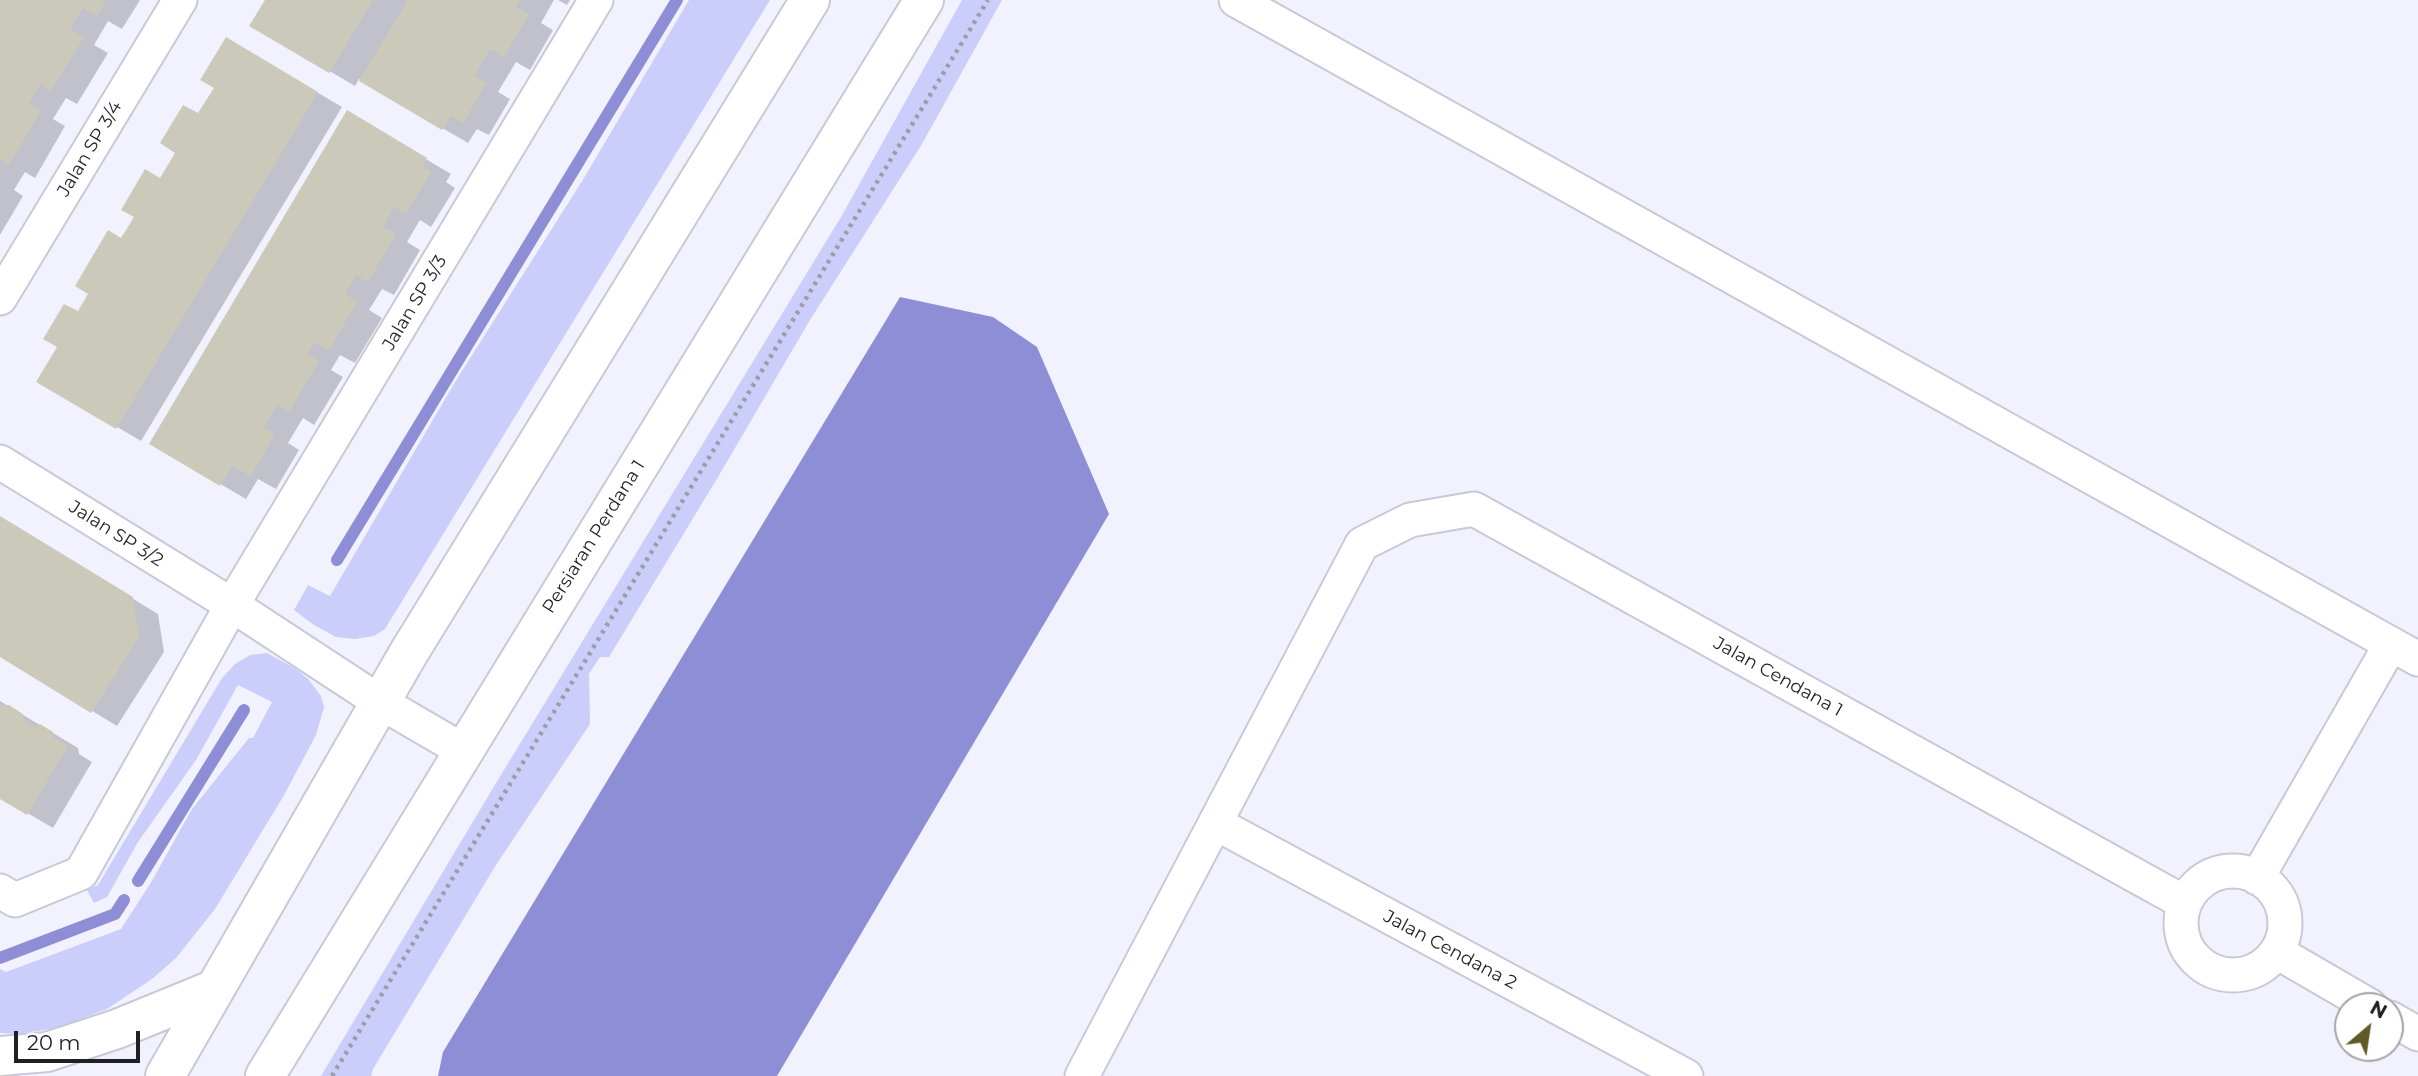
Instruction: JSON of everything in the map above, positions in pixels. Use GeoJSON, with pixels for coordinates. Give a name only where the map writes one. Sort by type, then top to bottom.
{"type":"FeatureCollection","features":[{"type":"Feature","properties":{"kind":"street","name":"Jalan SP 3/4"},"geometry":{"type":"LineString","coordinates":[[0,298],[180,0]]}},
{"type":"Feature","properties":{"kind":"street","name":"Jalan SP 3/3"},"geometry":{"type":"LineString","coordinates":[[8,896],[81,873],[232,605],[596,0]]}},
{"type":"Feature","properties":{"kind":"street"},"geometry":{"type":"LineString","coordinates":[[165,1076],[380,702],[810,0]]}},
{"type":"Feature","properties":{"kind":"street","name":"Persiaran Perdana 1"},"geometry":{"type":"LineString","coordinates":[[265,1076],[924,0]]}},
{"type":"Feature","properties":{"kind":"street"},"geometry":{"type":"LineString","coordinates":[[1236,0],[2404,652],[2257,878]]}},
{"type":"Feature","properties":{"kind":"street","name":"Jalan SP 3/2"},"geometry":{"type":"LineString","coordinates":[[0,462],[232,605],[380,702],[464,751]]}},
{"type":"Feature","properties":{"kind":"street","name":"Jalan Cendana 1"},"geometry":{"type":"LineString","coordinates":[[1215,823],[1362,544],[1410,520],[1474,509],[2185,903]]}},
{"type":"Feature","properties":{"kind":"street"},"geometry":{"type":"LineString","coordinates":[[1082,1076],[1215,823]]}},
{"type":"Feature","properties":{"kind":"street","name":"Jalan Cendana 2"},"geometry":{"type":"LineString","coordinates":[[1215,823],[1686,1076]]}},
{"type":"Feature","properties":{"kind":"street"},"geometry":{"type":"LineString","coordinates":[[2224,872],[2241,872],[2257,878],[2271,888],[2283,911],[2284,936],[2277,952],[2265,964],[2250,973],[2233,976],[2216,973],[2201,965],[2189,953],[2182,937],[2180,919],[2185,903],[2194,888],[2208,877],[2224,872]]}},
{"type":"Feature","properties":{"kind":"street"},"geometry":{"type":"LineString","coordinates":[[2277,952],[2346,992]]}},
{"type":"Feature","properties":{"kind":"street"},"geometry":{"type":"LineString","coordinates":[[0,1056],[47,1052],[117,1029],[215,989]]}},
{"type":"Feature","properties":{"kind":"street"},"geometry":{"type":"LineString","coordinates":[[294,1029],[296,1076]]}},
{"type":"Feature","properties":{"kind":"path"},"geometry":{"type":"LineString","coordinates":[[332,1076],[988,0]]}},
{"type":"Feature","properties":{"kind":"shaded area"},"geometry":{"type":"Polygon","coordinates":[[[689,0],[770,0],[385,629],[374,636],[355,639],[336,637],[314,625],[294,610],[308,585],[330,596],[455,382],[584,178],[689,0]]]}},
{"type":"Feature","properties":{"kind":"shaded area"},"geometry":{"type":"Polygon","coordinates":[[[962,0],[1002,0],[922,144],[810,320],[609,657],[600,657],[589,674],[590,724],[496,865],[371,1076],[321,1076],[841,217],[962,0]]]}},
{"type":"Feature","properties":{"kind":"shaded area"},"geometry":{"type":"Polygon","coordinates":[[[267,653],[296,669],[309,680],[321,696],[324,707],[316,735],[283,797],[215,909],[176,958],[152,979],[107,1009],[57,1028],[17,1034],[0,1033],[0,969],[6,972],[121,929],[192,809],[249,738],[253,738],[272,702],[238,685],[196,760],[138,842],[107,897],[94,903],[87,890],[98,885],[222,678],[235,664],[250,655],[267,653]]]}},
{"type":"Feature","properties":{"kind":"water"},"geometry":{"type":"Polygon","coordinates":[[[900,297],[993,317],[1037,347],[1109,514],[777,1076],[438,1076],[443,1052],[900,297]]]}},
{"type":"Feature","properties":{"kind":"building"},"geometry":{"type":"Polygon","coordinates":[[[0,0],[106,0],[97,16],[83,8],[70,29],[84,37],[51,91],[41,84],[29,103],[41,110],[9,165],[0,159],[0,0]]]}},
{"type":"Feature","properties":{"kind":"building"},"geometry":{"type":"Polygon","coordinates":[[[265,0],[373,0],[329,73],[249,26],[265,0]]]}},
{"type":"Feature","properties":{"kind":"building"},"geometry":{"type":"Polygon","coordinates":[[[408,0],[520,0],[516,7],[529,14],[504,57],[490,49],[474,76],[486,83],[463,123],[451,116],[442,130],[359,81],[408,0]]]}},
{"type":"Feature","properties":{"kind":"building"},"geometry":{"type":"Polygon","coordinates":[[[226,37],[318,92],[116,429],[36,382],[57,347],[43,339],[64,304],[78,311],[88,294],[75,286],[108,230],[121,238],[134,217],[121,210],[145,169],[160,178],[175,153],[160,143],[183,105],[198,113],[214,88],[200,80],[226,37]]]}},
{"type":"Feature","properties":{"kind":"building"},"geometry":{"type":"Polygon","coordinates":[[[347,110],[427,158],[422,166],[431,172],[406,214],[394,207],[383,227],[396,234],[368,282],[356,275],[345,294],[357,302],[329,350],[315,342],[307,354],[319,361],[289,412],[277,405],[264,428],[275,434],[251,476],[232,466],[220,486],[149,444],[347,110]]]}},
{"type":"Feature","properties":{"kind":"building"},"geometry":{"type":"Polygon","coordinates":[[[0,516],[133,597],[139,637],[91,713],[0,657],[0,516]]]}},
{"type":"Feature","properties":{"kind":"building"},"geometry":{"type":"Polygon","coordinates":[[[9,705],[23,714],[24,720],[35,727],[40,724],[53,732],[54,738],[68,746],[27,815],[0,799],[0,706],[9,705]]]}},
{"type":"Feature","properties":{"kind":"waterway"},"geometry":{"type":"LineString","coordinates":[[337,560],[677,0]]}},
{"type":"Feature","properties":{"kind":"waterway"},"geometry":{"type":"LineString","coordinates":[[138,881],[244,710]]}},
{"type":"Feature","properties":{"kind":"waterway"},"geometry":{"type":"LineString","coordinates":[[0,958],[115,914],[124,900]]}}]}
